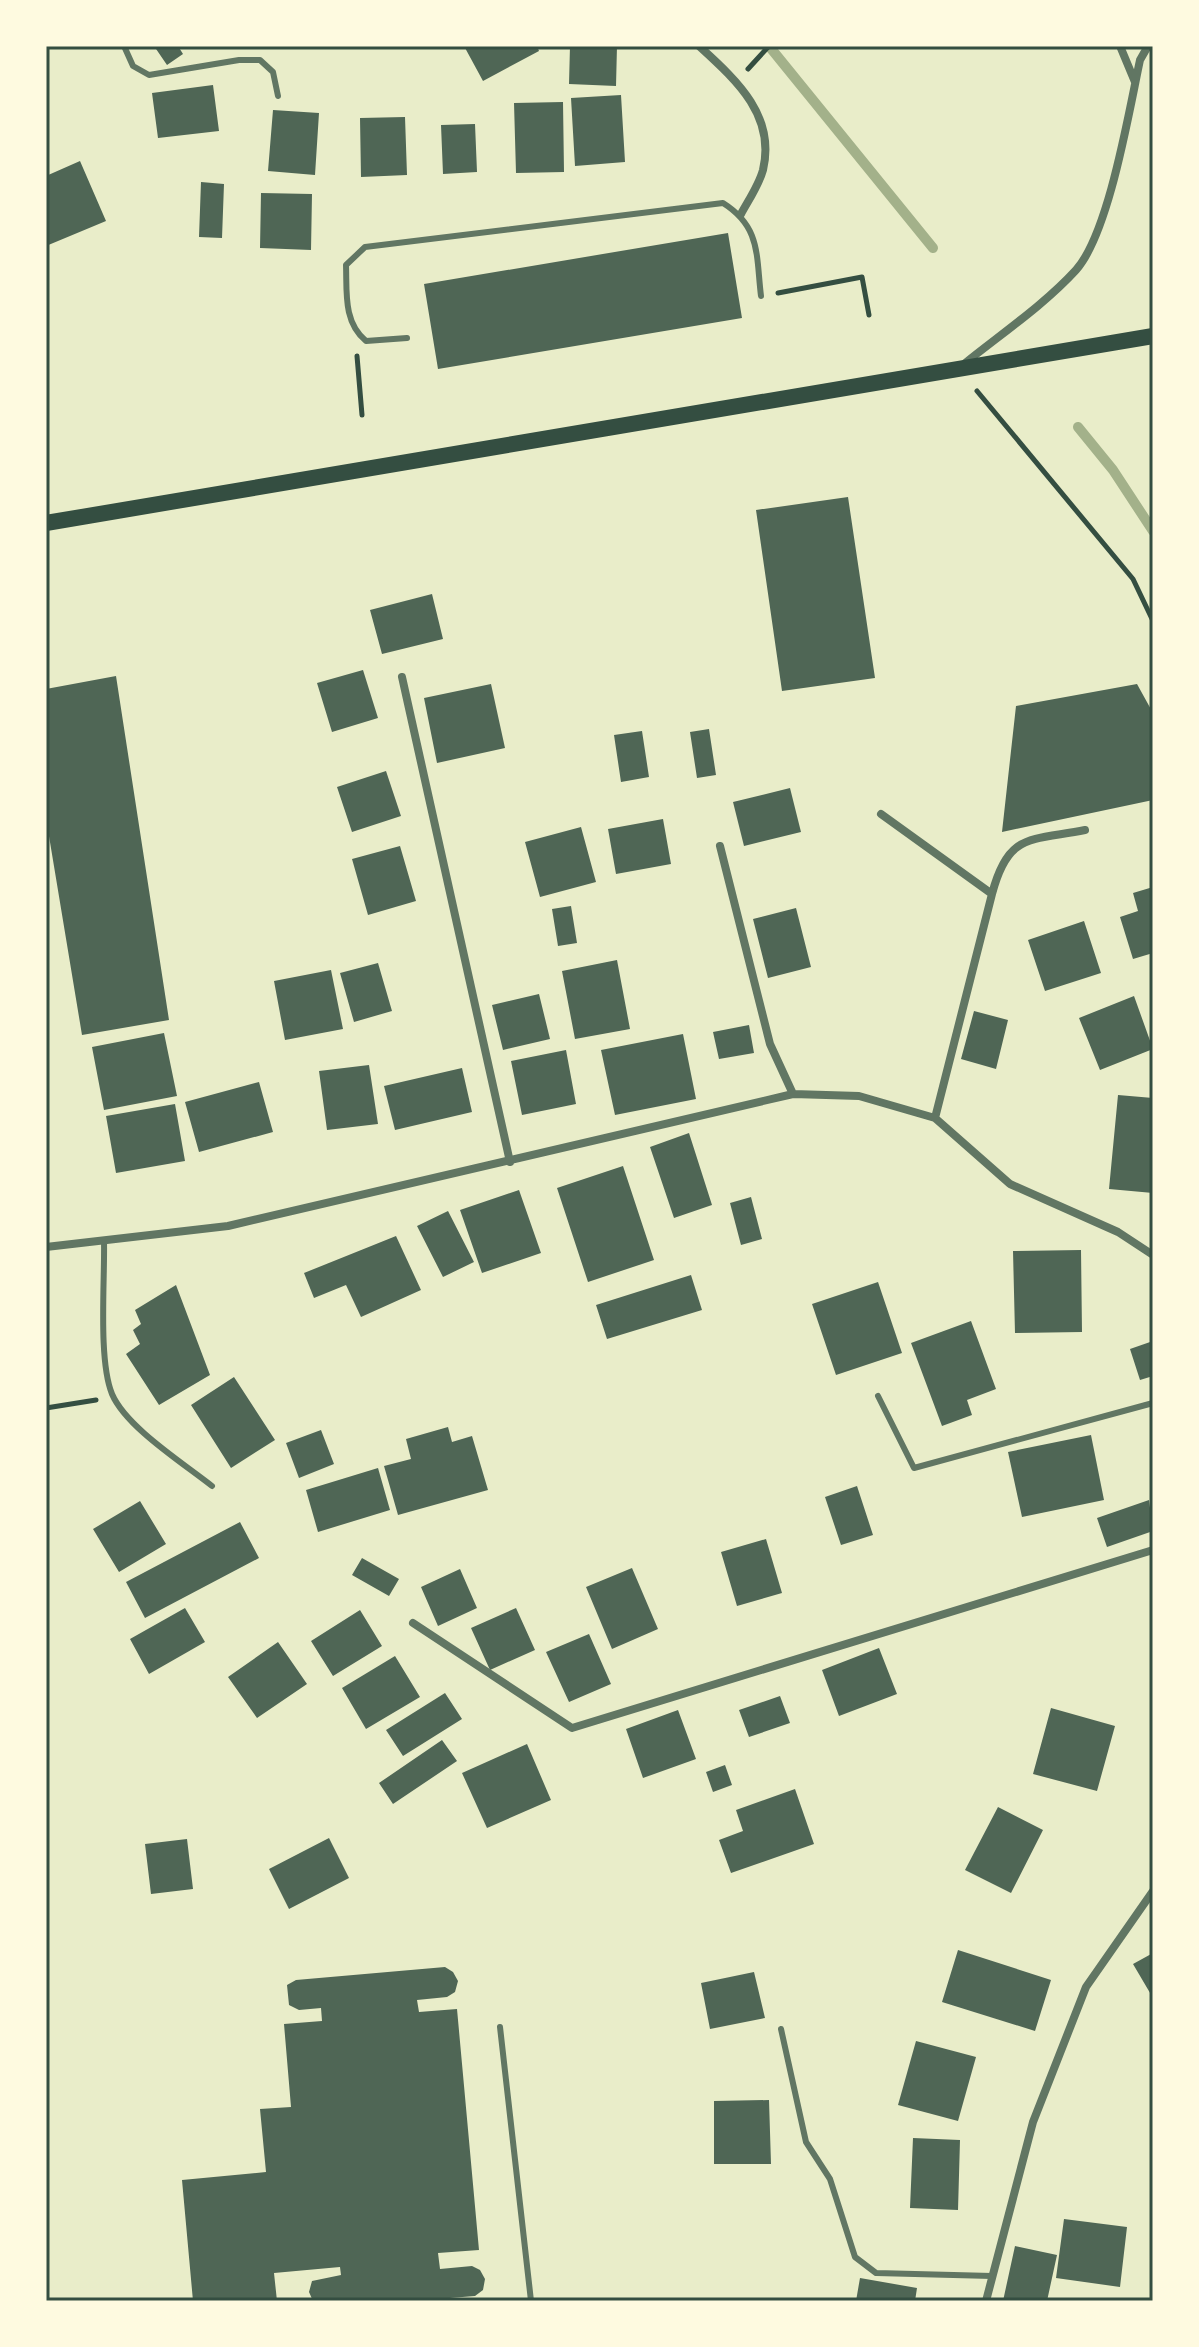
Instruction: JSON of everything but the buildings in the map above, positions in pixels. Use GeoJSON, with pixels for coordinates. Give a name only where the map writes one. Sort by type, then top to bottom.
{"type":"FeatureCollection","features":[{"type":"Feature","properties":{"kind":"main road"},"geometry":{"type":"LineString","coordinates":[[46,523],[1153,336]]}},
{"type":"Feature","properties":{"kind":"street"},"geometry":{"type":"LineString","coordinates":[[699,46],[738,81],[763,119],[765,148],[762,172],[741,214]]}},
{"type":"Feature","properties":{"kind":"street"},"geometry":{"type":"LineString","coordinates":[[1120,46],[1135,83]]}},
{"type":"Feature","properties":{"kind":"street"},"geometry":{"type":"LineString","coordinates":[[959,369],[1077,268],[1103,214],[1135,83],[1148,46]]}},
{"type":"Feature","properties":{"kind":"street"},"geometry":{"type":"LineString","coordinates":[[402,677],[510,1162]]}},
{"type":"Feature","properties":{"kind":"street"},"geometry":{"type":"LineString","coordinates":[[881,814],[992,894]]}},
{"type":"Feature","properties":{"kind":"street"},"geometry":{"type":"LineString","coordinates":[[935,1118],[1000,863],[1011,850],[1027,841],[1085,830]]}},
{"type":"Feature","properties":{"kind":"street"},"geometry":{"type":"LineString","coordinates":[[720,846],[770,1044],[793,1094]]}},
{"type":"Feature","properties":{"kind":"street"},"geometry":{"type":"LineString","coordinates":[[46,1247],[228,1226],[793,1094],[859,1096],[935,1118],[1010,1184],[1118,1232],[1153,1255]]}},
{"type":"Feature","properties":{"kind":"street"},"geometry":{"type":"LineString","coordinates":[[413,1623],[572,1728],[1153,1550]]}},
{"type":"Feature","properties":{"kind":"street"},"geometry":{"type":"LineString","coordinates":[[986,2301],[1033,2122],[1086,1987],[1153,1891]]}},
{"type":"Feature","properties":{"kind":"lane"},"geometry":{"type":"LineString","coordinates":[[124,46],[133,66],[149,75],[239,60],[260,60],[273,72],[278,96]]}},
{"type":"Feature","properties":{"kind":"lane"},"geometry":{"type":"LineString","coordinates":[[407,338],[366,341],[355,331],[348,312],[346,265],[365,247],[377,243],[723,203],[741,214],[754,234],[761,296]]}},
{"type":"Feature","properties":{"kind":"lane"},"geometry":{"type":"LineString","coordinates":[[104,1240],[106,1374],[113,1397],[140,1428],[212,1486]]}},
{"type":"Feature","properties":{"kind":"lane"},"geometry":{"type":"LineString","coordinates":[[878,1396],[914,1468],[1153,1403]]}},
{"type":"Feature","properties":{"kind":"lane"},"geometry":{"type":"LineString","coordinates":[[500,2027],[531,2301]]}},
{"type":"Feature","properties":{"kind":"lane"},"geometry":{"type":"LineString","coordinates":[[781,2029],[806,2142],[830,2179],[855,2257],[876,2273],[992,2276]]}},
{"type":"Feature","properties":{"kind":"path"},"geometry":{"type":"LineString","coordinates":[[738,81],[769,46]]}},
{"type":"Feature","properties":{"kind":"path"},"geometry":{"type":"LineString","coordinates":[[761,296],[862,277],[869,315]]}},
{"type":"Feature","properties":{"kind":"path"},"geometry":{"type":"LineString","coordinates":[[355,331],[362,415]]}},
{"type":"Feature","properties":{"kind":"path"},"geometry":{"type":"LineString","coordinates":[[959,369],[1133,579],[1153,621]]}},
{"type":"Feature","properties":{"kind":"path"},"geometry":{"type":"LineString","coordinates":[[46,1408],[113,1397]]}},
{"type":"Feature","properties":{"kind":"waterway"},"geometry":{"type":"LineString","coordinates":[[769,46],[933,248]]}},
{"type":"Feature","properties":{"kind":"waterway"},"geometry":{"type":"LineString","coordinates":[[1078,427],[1113,470],[1153,531]]}}]}
